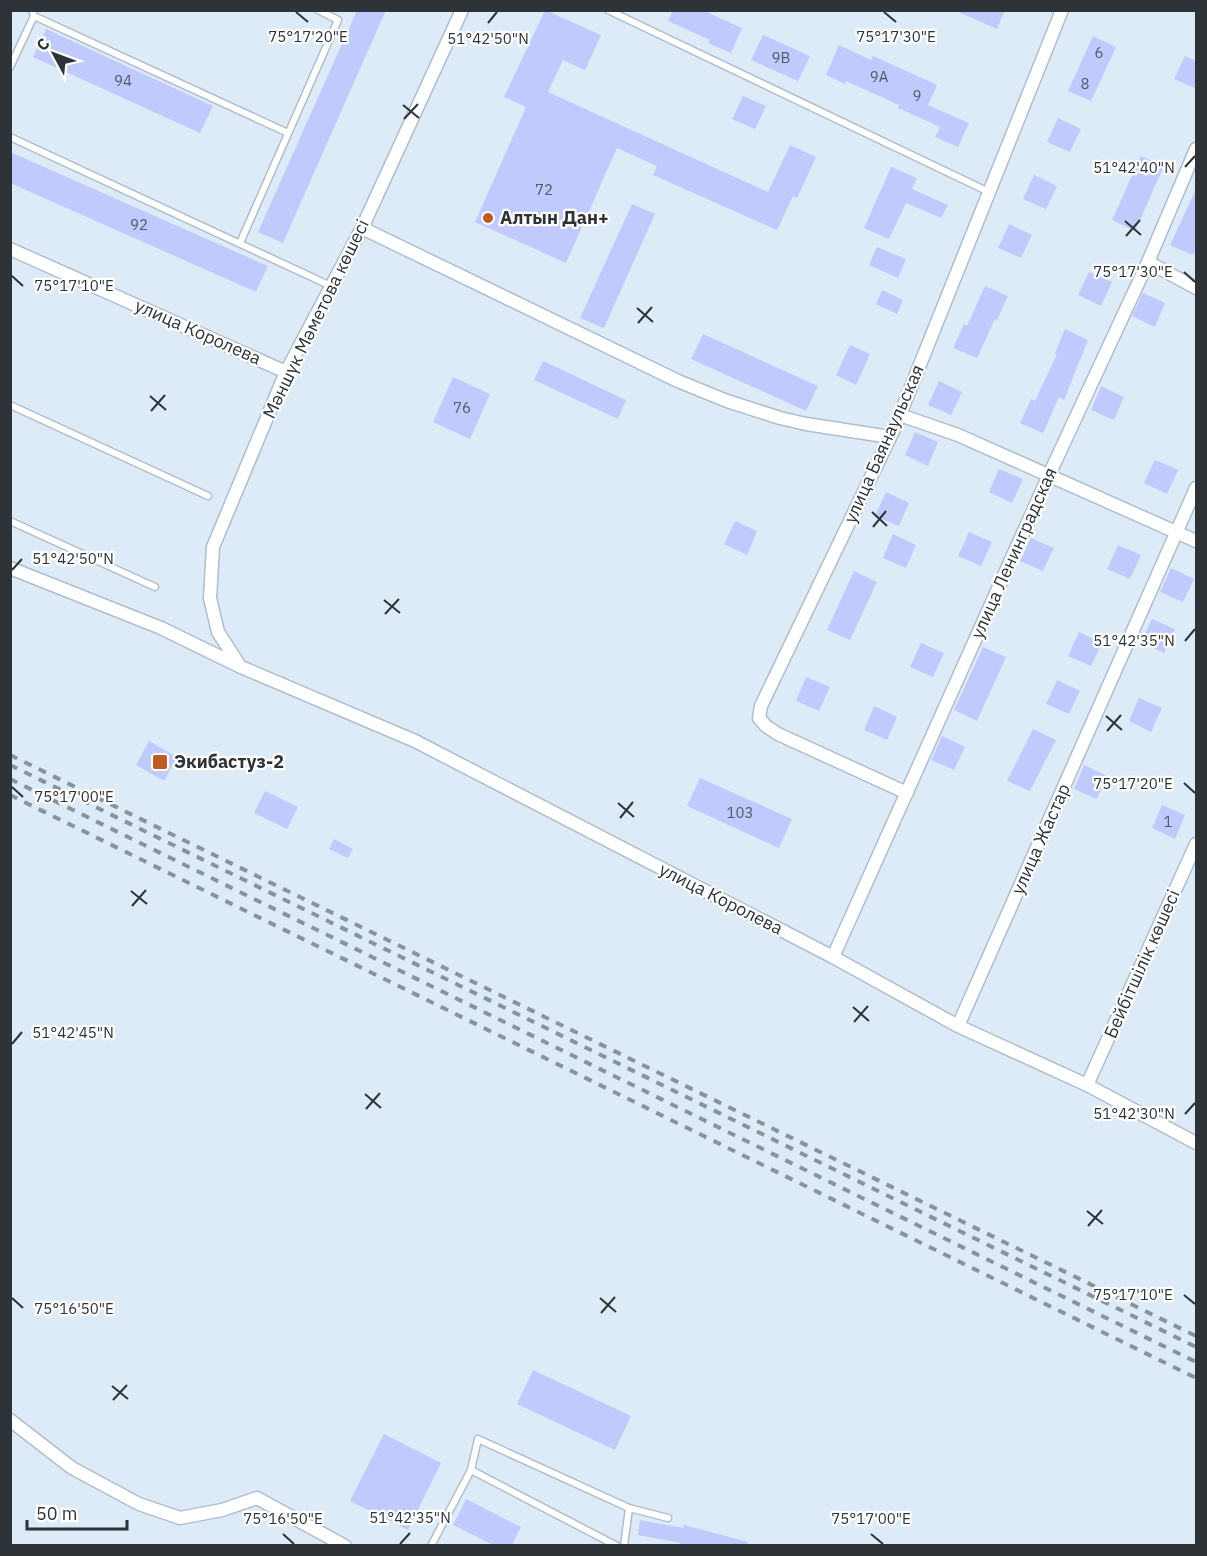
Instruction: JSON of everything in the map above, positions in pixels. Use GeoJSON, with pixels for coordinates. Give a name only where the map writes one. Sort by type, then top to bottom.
{"type":"FeatureCollection","features":[{"type":"Feature","properties":{"kind":"street","name":"Мәншүк Мәметова көшесі"},"geometry":{"type":"LineString","coordinates":[[241,667],[218,632],[210,598],[213,547],[286,372],[362,228],[462,10]]}},
{"type":"Feature","properties":{"kind":"street","name":"улица Баянаульская"},"geometry":{"type":"LineString","coordinates":[[907,793],[778,734],[766,726],[759,717],[761,706],[900,415],[1062,10]]}},
{"type":"Feature","properties":{"kind":"street","name":"улица Ленинградская"},"geometry":{"type":"LineString","coordinates":[[833,957],[1048,475],[1148,262],[1197,149]]}},
{"type":"Feature","properties":{"kind":"street"},"geometry":{"type":"LineString","coordinates":[[362,228],[678,381],[727,401],[806,424],[890,437]]}},
{"type":"Feature","properties":{"kind":"street","name":"улица Королева"},"geometry":{"type":"LineString","coordinates":[[10,249],[286,372]]}},
{"type":"Feature","properties":{"kind":"street"},"geometry":{"type":"LineString","coordinates":[[1148,262],[1197,288]]}},
{"type":"Feature","properties":{"kind":"street"},"geometry":{"type":"LineString","coordinates":[[900,415],[958,435],[1197,541]]}},
{"type":"Feature","properties":{"kind":"street","name":"улица Жастар"},"geometry":{"type":"LineString","coordinates":[[958,1026],[1197,489]]}},
{"type":"Feature","properties":{"kind":"street","name":"улица Королева"},"geometry":{"type":"LineString","coordinates":[[10,568],[161,628],[241,667],[415,741],[833,957],[958,1026],[1087,1085],[1197,1143]]}},
{"type":"Feature","properties":{"kind":"street","name":"Бейбітшілік көшесі"},"geometry":{"type":"LineString","coordinates":[[1087,1085],[1197,844]]}},
{"type":"Feature","properties":{"kind":"street"},"geometry":{"type":"LineString","coordinates":[[10,1420],[72,1468],[139,1504],[180,1518],[222,1510],[257,1498],[345,1545]]}},
{"type":"Feature","properties":{"kind":"lane"},"geometry":{"type":"LineString","coordinates":[[240,243],[339,20],[318,10]]}},
{"type":"Feature","properties":{"kind":"lane"},"geometry":{"type":"LineString","coordinates":[[608,10],[989,192]]}},
{"type":"Feature","properties":{"kind":"lane"},"geometry":{"type":"LineString","coordinates":[[10,67],[33,13],[288,133]]}},
{"type":"Feature","properties":{"kind":"lane"},"geometry":{"type":"LineString","coordinates":[[10,136],[331,286]]}},
{"type":"Feature","properties":{"kind":"lane"},"geometry":{"type":"LineString","coordinates":[[10,405],[208,496]]}},
{"type":"Feature","properties":{"kind":"lane"},"geometry":{"type":"LineString","coordinates":[[10,521],[155,587]]}},
{"type":"Feature","properties":{"kind":"lane"},"geometry":{"type":"LineString","coordinates":[[431,1545],[471,1470],[478,1439],[629,1508],[668,1518]]}},
{"type":"Feature","properties":{"kind":"lane"},"geometry":{"type":"LineString","coordinates":[[471,1470],[617,1545]]}},
{"type":"Feature","properties":{"kind":"lane"},"geometry":{"type":"LineString","coordinates":[[624,1545],[629,1508]]}},
{"type":"Feature","properties":{"kind":"building"},"geometry":{"type":"Polygon","coordinates":[[[357,10],[386,10],[283,243],[258,232],[357,10]]]}},
{"type":"Feature","properties":{"kind":"building"},"geometry":{"type":"Polygon","coordinates":[[[545,10],[601,35],[585,70],[563,60],[548,92],[768,192],[790,145],[816,157],[797,198],[793,196],[777,230],[653,175],[657,166],[617,148],[566,263],[475,222],[526,107],[504,97],[545,10]]]}},
{"type":"Feature","properties":{"kind":"building"},"geometry":{"type":"Polygon","coordinates":[[[673,10],[702,10],[742,28],[731,53],[708,43],[710,40],[668,21],[673,10]]]}},
{"type":"Feature","properties":{"kind":"building"},"geometry":{"type":"Polygon","coordinates":[[[954,10],[1005,10],[997,29],[954,10]]]}},
{"type":"Feature","properties":{"kind":"building"},"geometry":{"type":"Polygon","coordinates":[[[46,29],[213,106],[200,133],[33,57],[46,29]]]}},
{"type":"Feature","properties":{"kind":"building"},"geometry":{"type":"Polygon","coordinates":[[[763,35],[810,56],[798,81],[751,60],[763,35]]]}},
{"type":"Feature","properties":{"kind":"building"},"geometry":{"type":"Polygon","coordinates":[[[1093,36],[1116,47],[1091,101],[1068,91],[1093,36]]]}},
{"type":"Feature","properties":{"kind":"building"},"geometry":{"type":"Polygon","coordinates":[[[839,45],[871,60],[873,56],[937,85],[928,105],[969,123],[958,147],[935,137],[940,127],[898,108],[899,105],[846,81],[845,84],[826,75],[839,45]]]}},
{"type":"Feature","properties":{"kind":"building"},"geometry":{"type":"Polygon","coordinates":[[[1185,56],[1197,61],[1197,89],[1174,79],[1185,56]]]}},
{"type":"Feature","properties":{"kind":"building"},"geometry":{"type":"Polygon","coordinates":[[[743,96],[766,106],[755,129],[732,119],[743,96]]]}},
{"type":"Feature","properties":{"kind":"building"},"geometry":{"type":"Polygon","coordinates":[[[1058,118],[1081,129],[1070,152],[1047,142],[1058,118]]]}},
{"type":"Feature","properties":{"kind":"building"},"geometry":{"type":"Polygon","coordinates":[[[10,152],[268,266],[256,292],[10,183],[10,152]]]}},
{"type":"Feature","properties":{"kind":"building"},"geometry":{"type":"Polygon","coordinates":[[[1141,156],[1164,166],[1135,231],[1112,220],[1141,156]]]}},
{"type":"Feature","properties":{"kind":"building"},"geometry":{"type":"Polygon","coordinates":[[[891,167],[917,178],[912,189],[948,205],[941,218],[906,203],[889,239],[864,228],[891,167]]]}},
{"type":"Feature","properties":{"kind":"building"},"geometry":{"type":"Polygon","coordinates":[[[1034,175],[1057,186],[1046,209],[1023,199],[1034,175]]]}},
{"type":"Feature","properties":{"kind":"building"},"geometry":{"type":"Polygon","coordinates":[[[1197,187],[1197,248],[1193,255],[1170,245],[1197,187]]]}},
{"type":"Feature","properties":{"kind":"building"},"geometry":{"type":"Polygon","coordinates":[[[632,204],[655,214],[604,328],[580,318],[632,204]]]}},
{"type":"Feature","properties":{"kind":"building"},"geometry":{"type":"Polygon","coordinates":[[[1009,224],[1032,235],[1021,258],[998,248],[1009,224]]]}},
{"type":"Feature","properties":{"kind":"building"},"geometry":{"type":"Polygon","coordinates":[[[877,247],[906,259],[898,278],[869,265],[877,247]]]}},
{"type":"Feature","properties":{"kind":"building"},"geometry":{"type":"Polygon","coordinates":[[[1089,272],[1112,282],[1101,306],[1078,295],[1089,272]]]}},
{"type":"Feature","properties":{"kind":"building"},"geometry":{"type":"Polygon","coordinates":[[[985,286],[1008,296],[977,358],[953,348],[964,324],[967,326],[985,286]]]}},
{"type":"Feature","properties":{"kind":"building"},"geometry":{"type":"Polygon","coordinates":[[[882,290],[903,300],[897,314],[876,304],[882,290]]]}},
{"type":"Feature","properties":{"kind":"building"},"geometry":{"type":"Polygon","coordinates":[[[1143,293],[1165,303],[1155,327],[1132,316],[1143,293]]]}},
{"type":"Feature","properties":{"kind":"building"},"geometry":{"type":"Polygon","coordinates":[[[1065,329],[1088,340],[1064,400],[1059,397],[1043,433],[1020,423],[1031,399],[1035,401],[1057,354],[1055,353],[1065,329]]]}},
{"type":"Feature","properties":{"kind":"building"},"geometry":{"type":"Polygon","coordinates":[[[703,334],[818,386],[806,411],[691,359],[703,334]]]}},
{"type":"Feature","properties":{"kind":"building"},"geometry":{"type":"Polygon","coordinates":[[[850,345],[870,354],[856,385],[836,375],[850,345]]]}},
{"type":"Feature","properties":{"kind":"building"},"geometry":{"type":"Polygon","coordinates":[[[543,361],[626,400],[618,419],[534,380],[543,361]]]}},
{"type":"Feature","properties":{"kind":"building"},"geometry":{"type":"Polygon","coordinates":[[[453,377],[490,394],[470,439],[433,422],[453,377]]]}},
{"type":"Feature","properties":{"kind":"building"},"geometry":{"type":"Polygon","coordinates":[[[939,381],[962,392],[951,415],[928,405],[939,381]]]}},
{"type":"Feature","properties":{"kind":"building"},"geometry":{"type":"Polygon","coordinates":[[[1101,386],[1124,397],[1114,420],[1091,410],[1101,386]]]}},
{"type":"Feature","properties":{"kind":"building"},"geometry":{"type":"Polygon","coordinates":[[[915,432],[938,442],[928,466],[905,455],[915,432]]]}},
{"type":"Feature","properties":{"kind":"building"},"geometry":{"type":"Polygon","coordinates":[[[1155,460],[1178,470],[1167,494],[1144,483],[1155,460]]]}},
{"type":"Feature","properties":{"kind":"building"},"geometry":{"type":"Polygon","coordinates":[[[999,469],[1023,479],[1012,503],[989,492],[999,469]]]}},
{"type":"Feature","properties":{"kind":"building"},"geometry":{"type":"Polygon","coordinates":[[[886,492],[909,503],[899,526],[875,516],[886,492]]]}},
{"type":"Feature","properties":{"kind":"building"},"geometry":{"type":"Polygon","coordinates":[[[735,521],[757,531],[747,555],[724,544],[735,521]]]}},
{"type":"Feature","properties":{"kind":"building"},"geometry":{"type":"Polygon","coordinates":[[[969,532],[992,542],[981,566],[958,556],[969,532]]]}},
{"type":"Feature","properties":{"kind":"building"},"geometry":{"type":"Polygon","coordinates":[[[893,534],[916,545],[906,568],[883,558],[893,534]]]}},
{"type":"Feature","properties":{"kind":"building"},"geometry":{"type":"Polygon","coordinates":[[[1031,538],[1054,548],[1043,571],[1020,561],[1031,538]]]}},
{"type":"Feature","properties":{"kind":"building"},"geometry":{"type":"Polygon","coordinates":[[[1118,545],[1141,555],[1130,579],[1107,569],[1118,545]]]}},
{"type":"Feature","properties":{"kind":"building"},"geometry":{"type":"Polygon","coordinates":[[[1171,568],[1194,579],[1183,602],[1160,592],[1171,568]]]}},
{"type":"Feature","properties":{"kind":"building"},"geometry":{"type":"Polygon","coordinates":[[[854,571],[877,582],[850,640],[827,630],[854,571]]]}},
{"type":"Feature","properties":{"kind":"building"},"geometry":{"type":"Polygon","coordinates":[[[1152,619],[1175,629],[1164,653],[1141,642],[1152,619]]]}},
{"type":"Feature","properties":{"kind":"building"},"geometry":{"type":"Polygon","coordinates":[[[1079,632],[1102,643],[1091,666],[1068,656],[1079,632]]]}},
{"type":"Feature","properties":{"kind":"building"},"geometry":{"type":"Polygon","coordinates":[[[921,643],[944,653],[933,677],[910,667],[921,643]]]}},
{"type":"Feature","properties":{"kind":"building"},"geometry":{"type":"Polygon","coordinates":[[[983,647],[1006,657],[977,721],[954,710],[983,647]]]}},
{"type":"Feature","properties":{"kind":"building"},"geometry":{"type":"Polygon","coordinates":[[[806,677],[830,687],[819,711],[796,701],[806,677]]]}},
{"type":"Feature","properties":{"kind":"building"},"geometry":{"type":"Polygon","coordinates":[[[1057,680],[1080,691],[1069,714],[1046,704],[1057,680]]]}},
{"type":"Feature","properties":{"kind":"building"},"geometry":{"type":"Polygon","coordinates":[[[1139,698],[1162,708],[1151,732],[1129,721],[1139,698]]]}},
{"type":"Feature","properties":{"kind":"building"},"geometry":{"type":"Polygon","coordinates":[[[874,706],[897,717],[887,740],[864,730],[874,706]]]}},
{"type":"Feature","properties":{"kind":"building"},"geometry":{"type":"Polygon","coordinates":[[[1033,729],[1056,740],[1030,791],[1007,781],[1033,729]]]}},
{"type":"Feature","properties":{"kind":"building"},"geometry":{"type":"Polygon","coordinates":[[[942,736],[965,747],[954,770],[931,760],[942,736]]]}},
{"type":"Feature","properties":{"kind":"building"},"geometry":{"type":"Polygon","coordinates":[[[149,741],[177,757],[164,781],[136,765],[149,741]]]}},
{"type":"Feature","properties":{"kind":"building"},"geometry":{"type":"Polygon","coordinates":[[[1084,765],[1107,776],[1097,799],[1074,789],[1084,765]]]}},
{"type":"Feature","properties":{"kind":"building"},"geometry":{"type":"Polygon","coordinates":[[[700,778],[792,819],[779,848],[687,806],[700,778]]]}},
{"type":"Feature","properties":{"kind":"building"},"geometry":{"type":"Polygon","coordinates":[[[265,791],[298,807],[287,829],[254,813],[265,791]]]}},
{"type":"Feature","properties":{"kind":"building"},"geometry":{"type":"Polygon","coordinates":[[[1162,805],[1185,815],[1175,839],[1152,828],[1162,805]]]}},
{"type":"Feature","properties":{"kind":"building"},"geometry":{"type":"Polygon","coordinates":[[[334,839],[353,849],[348,858],[329,849],[334,839]]]}},
{"type":"Feature","properties":{"kind":"building"},"geometry":{"type":"Polygon","coordinates":[[[533,1370],[631,1416],[615,1450],[517,1404],[533,1370]]]}},
{"type":"Feature","properties":{"kind":"building"},"geometry":{"type":"Polygon","coordinates":[[[384,1434],[441,1463],[408,1530],[350,1501],[384,1434]]]}},
{"type":"Feature","properties":{"kind":"building"},"geometry":{"type":"Polygon","coordinates":[[[466,1499],[521,1527],[512,1545],[493,1545],[453,1525],[466,1499]]]}},
{"type":"Feature","properties":{"kind":"building"},"geometry":{"type":"Polygon","coordinates":[[[640,1520],[683,1528],[684,1525],[748,1542],[747,1545],[679,1545],[680,1543],[638,1535],[640,1520]]]}},
{"type":"Feature","properties":{"kind":"railway"},"geometry":{"type":"LineString","coordinates":[[10,755],[1196,1336]]}},
{"type":"Feature","properties":{"kind":"railway"},"geometry":{"type":"LineString","coordinates":[[10,765],[1196,1347]]}},
{"type":"Feature","properties":{"kind":"railway"},"geometry":{"type":"LineString","coordinates":[[10,779],[1196,1362]]}},
{"type":"Feature","properties":{"kind":"railway"},"geometry":{"type":"LineString","coordinates":[[10,795],[1196,1378]]}},
{"type":"Feature","properties":{"kind":"place","name":"Алтын Дан+"},"geometry":{"type":"Point","coordinates":[488,218]}},
{"type":"Feature","properties":{"kind":"place","name":"Экибастуз-2"},"geometry":{"type":"Point","coordinates":[160,762]}}]}
